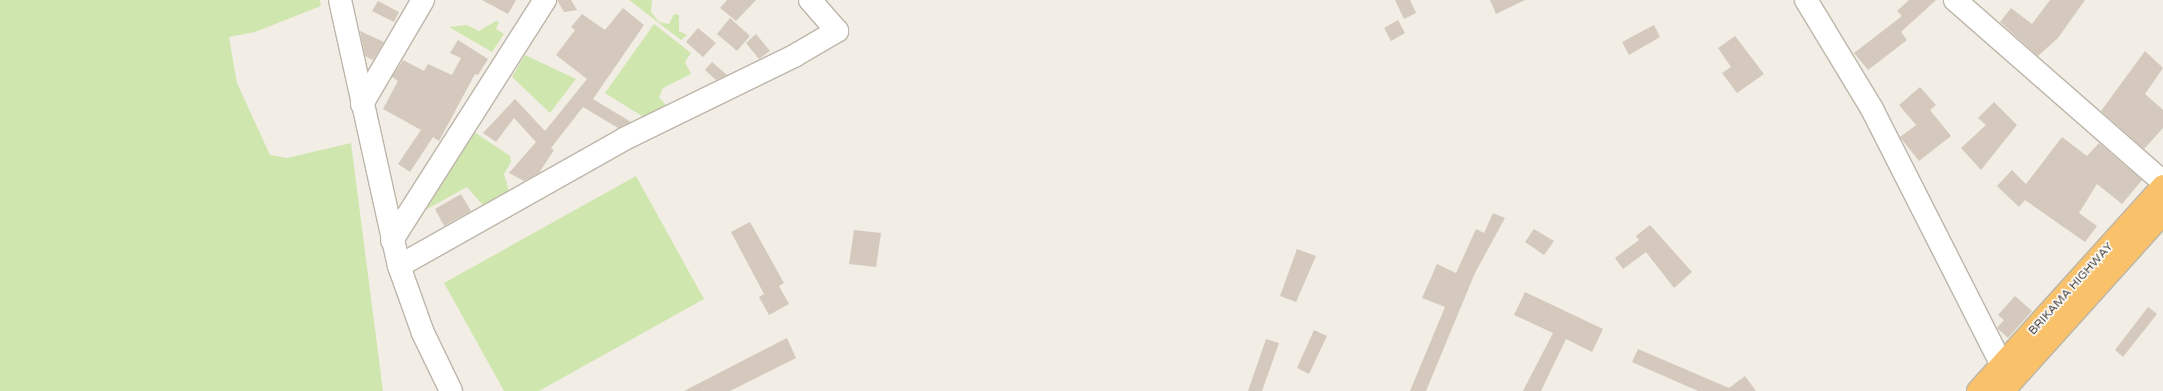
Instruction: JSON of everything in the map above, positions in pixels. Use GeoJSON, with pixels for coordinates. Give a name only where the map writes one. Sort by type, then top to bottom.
{"type":"FeatureCollection","features":[{"type":"Feature","properties":{"kind":"highway","name":"BRIKAMA HIGHWAY"},"geometry":{"type":"LineString","coordinates":[[1978,391],[2163,186]]}},
{"type":"Feature","properties":{"kind":"highway","name":"BRIKAMA HIGHWAY"},"geometry":{"type":"LineString","coordinates":[[2003,391],[2163,213]]}},
{"type":"Feature","properties":{"kind":"street"},"geometry":{"type":"LineString","coordinates":[[340,0],[392,240],[399,266],[423,333],[451,391]]}},
{"type":"Feature","properties":{"kind":"street"},"geometry":{"type":"LineString","coordinates":[[362,104],[423,0]]}},
{"type":"Feature","properties":{"kind":"street"},"geometry":{"type":"LineString","coordinates":[[392,240],[545,0]]}},
{"type":"Feature","properties":{"kind":"street"},"geometry":{"type":"LineString","coordinates":[[399,266],[624,139],[794,56],[837,31],[810,0]]}},
{"type":"Feature","properties":{"kind":"street"},"geometry":{"type":"LineString","coordinates":[[1806,0],[1872,109],[2002,365]]}},
{"type":"Feature","properties":{"kind":"street"},"geometry":{"type":"LineString","coordinates":[[1955,0],[2163,182]]}},
{"type":"Feature","properties":{"kind":"green space"},"geometry":{"type":"Polygon","coordinates":[[[0,0],[320,0],[321,6],[255,32],[229,37],[237,83],[270,155],[287,158],[351,143],[383,391],[0,391],[0,0]]]}},
{"type":"Feature","properties":{"kind":"green space"},"geometry":{"type":"Polygon","coordinates":[[[629,0],[652,0],[651,12],[659,22],[669,24],[674,14],[679,15],[679,31],[687,35],[681,40],[629,0]]]}},
{"type":"Feature","properties":{"kind":"green space"},"geometry":{"type":"Polygon","coordinates":[[[496,21],[499,22],[496,29],[504,34],[492,52],[449,27],[467,25],[479,31],[496,21]]]}},
{"type":"Feature","properties":{"kind":"green space"},"geometry":{"type":"Polygon","coordinates":[[[654,24],[691,53],[685,62],[691,74],[663,88],[659,97],[668,108],[645,118],[605,93],[654,24]]]}},
{"type":"Feature","properties":{"kind":"green space"},"geometry":{"type":"Polygon","coordinates":[[[525,55],[576,79],[550,113],[512,77],[525,55]]]}},
{"type":"Feature","properties":{"kind":"green space"},"geometry":{"type":"Polygon","coordinates":[[[470,129],[510,156],[511,162],[504,174],[510,195],[486,209],[467,187],[411,218],[470,129]]]}},
{"type":"Feature","properties":{"kind":"green space"},"geometry":{"type":"Polygon","coordinates":[[[636,176],[704,299],[539,391],[504,391],[444,283],[636,176]]]}},
{"type":"Feature","properties":{"kind":"building"},"geometry":{"type":"Polygon","coordinates":[[[482,0],[516,0],[508,14],[482,0]]]}},
{"type":"Feature","properties":{"kind":"building"},"geometry":{"type":"Polygon","coordinates":[[[557,0],[571,0],[577,10],[564,12],[557,0]]]}},
{"type":"Feature","properties":{"kind":"building"},"geometry":{"type":"Polygon","coordinates":[[[727,0],[756,0],[736,21],[720,8],[727,0]]]}},
{"type":"Feature","properties":{"kind":"building"},"geometry":{"type":"Polygon","coordinates":[[[1395,0],[1410,0],[1416,13],[1404,19],[1395,0]]]}},
{"type":"Feature","properties":{"kind":"building"},"geometry":{"type":"Polygon","coordinates":[[[1490,0],[1525,0],[1496,14],[1490,0]]]}},
{"type":"Feature","properties":{"kind":"building"},"geometry":{"type":"Polygon","coordinates":[[[1909,0],[1936,0],[1901,32],[1907,40],[1868,70],[1854,53],[1902,16],[1897,11],[1909,0]]]}},
{"type":"Feature","properties":{"kind":"building"},"geometry":{"type":"Polygon","coordinates":[[[2050,0],[2085,0],[2058,38],[2038,56],[2000,22],[2011,8],[2032,24],[2050,0]]]}},
{"type":"Feature","properties":{"kind":"building"},"geometry":{"type":"Polygon","coordinates":[[[378,1],[399,12],[394,22],[372,11],[378,1]]]}},
{"type":"Feature","properties":{"kind":"building"},"geometry":{"type":"Polygon","coordinates":[[[623,8],[644,25],[593,99],[631,122],[618,128],[583,107],[551,148],[554,150],[539,173],[524,181],[509,173],[536,142],[514,118],[496,142],[483,133],[515,99],[545,131],[587,79],[556,55],[575,30],[571,27],[582,14],[605,30],[623,8]]]}},
{"type":"Feature","properties":{"kind":"building"},"geometry":{"type":"Polygon","coordinates":[[[730,18],[750,36],[737,51],[717,34],[730,18]]]}},
{"type":"Feature","properties":{"kind":"building"},"geometry":{"type":"Polygon","coordinates":[[[1398,20],[1405,33],[1391,41],[1384,28],[1398,20]]]}},
{"type":"Feature","properties":{"kind":"building"},"geometry":{"type":"Polygon","coordinates":[[[1654,25],[1660,37],[1629,55],[1622,42],[1654,25]]]}},
{"type":"Feature","properties":{"kind":"building"},"geometry":{"type":"Polygon","coordinates":[[[698,28],[716,43],[703,57],[686,42],[698,28]]]}},
{"type":"Feature","properties":{"kind":"building"},"geometry":{"type":"Polygon","coordinates":[[[360,31],[384,42],[373,60],[365,56],[360,31]]]}},
{"type":"Feature","properties":{"kind":"building"},"geometry":{"type":"Polygon","coordinates":[[[756,34],[770,51],[759,59],[746,43],[756,34]]]}},
{"type":"Feature","properties":{"kind":"building"},"geometry":{"type":"Polygon","coordinates":[[[1735,36],[1764,74],[1737,93],[1722,73],[1731,67],[1718,48],[1735,36]]]}},
{"type":"Feature","properties":{"kind":"building"},"geometry":{"type":"Polygon","coordinates":[[[458,40],[488,59],[478,75],[475,74],[439,141],[433,137],[410,172],[398,164],[421,130],[383,109],[398,81],[392,77],[403,60],[424,71],[428,64],[452,75],[461,58],[450,53],[458,40]]]}},
{"type":"Feature","properties":{"kind":"building"},"geometry":{"type":"Polygon","coordinates":[[[2145,51],[2163,68],[2145,94],[2163,110],[2163,128],[2144,149],[2101,111],[2145,51]]]}},
{"type":"Feature","properties":{"kind":"building"},"geometry":{"type":"Polygon","coordinates":[[[712,62],[727,75],[716,80],[705,70],[712,62]]]}},
{"type":"Feature","properties":{"kind":"building"},"geometry":{"type":"Polygon","coordinates":[[[1920,87],[1936,105],[1930,110],[1951,136],[1919,161],[1900,137],[1916,125],[1899,105],[1920,87]]]}},
{"type":"Feature","properties":{"kind":"building"},"geometry":{"type":"Polygon","coordinates":[[[1994,102],[2017,125],[1981,170],[1961,148],[1986,125],[1978,118],[1994,102]]]}},
{"type":"Feature","properties":{"kind":"building"},"geometry":{"type":"Polygon","coordinates":[[[2062,137],[2087,156],[2099,143],[2142,180],[2122,204],[2097,184],[2079,213],[2097,226],[2085,242],[2025,200],[2019,207],[1997,186],[2012,170],[2026,184],[2062,137]]]}},
{"type":"Feature","properties":{"kind":"building"},"geometry":{"type":"Polygon","coordinates":[[[461,194],[471,211],[444,226],[435,209],[461,194]]]}},
{"type":"Feature","properties":{"kind":"building"},"geometry":{"type":"Polygon","coordinates":[[[1493,213],[1505,218],[1475,273],[1426,391],[1410,391],[1445,307],[1422,298],[1437,264],[1456,273],[1476,229],[1484,233],[1493,213]]]}},
{"type":"Feature","properties":{"kind":"building"},"geometry":{"type":"Polygon","coordinates":[[[750,222],[784,283],[779,286],[789,304],[769,315],[759,297],[764,294],[731,232],[750,222]]]}},
{"type":"Feature","properties":{"kind":"building"},"geometry":{"type":"Polygon","coordinates":[[[1650,225],[1692,272],[1674,288],[1646,252],[1623,269],[1615,258],[1639,240],[1636,236],[1650,225]]]}},
{"type":"Feature","properties":{"kind":"building"},"geometry":{"type":"Polygon","coordinates":[[[1534,229],[1554,241],[1544,255],[1525,242],[1534,229]]]}},
{"type":"Feature","properties":{"kind":"building"},"geometry":{"type":"Polygon","coordinates":[[[854,230],[881,233],[876,267],[849,264],[854,230]]]}},
{"type":"Feature","properties":{"kind":"building"},"geometry":{"type":"Polygon","coordinates":[[[1297,249],[1316,256],[1296,302],[1280,296],[1297,249]]]}},
{"type":"Feature","properties":{"kind":"building"},"geometry":{"type":"Polygon","coordinates":[[[1525,292],[1603,329],[1592,352],[1566,339],[1541,391],[1523,391],[1553,333],[1514,315],[1525,292]]]}},
{"type":"Feature","properties":{"kind":"building"},"geometry":{"type":"Polygon","coordinates":[[[2015,296],[2032,311],[2008,338],[1997,328],[2004,320],[1998,315],[2015,296]]]}},
{"type":"Feature","properties":{"kind":"building"},"geometry":{"type":"Polygon","coordinates":[[[2148,307],[2157,314],[2123,357],[2115,350],[2148,307]]]}},
{"type":"Feature","properties":{"kind":"building"},"geometry":{"type":"Polygon","coordinates":[[[1314,330],[1327,336],[1309,374],[1297,368],[1314,330]]]}},
{"type":"Feature","properties":{"kind":"building"},"geometry":{"type":"Polygon","coordinates":[[[787,338],[796,358],[730,391],[684,391],[787,338]]]}},
{"type":"Feature","properties":{"kind":"building"},"geometry":{"type":"Polygon","coordinates":[[[1266,339],[1279,343],[1262,391],[1248,391],[1266,339]]]}},
{"type":"Feature","properties":{"kind":"building"},"geometry":{"type":"Polygon","coordinates":[[[1638,349],[1729,388],[1745,376],[1756,391],[1698,391],[1632,362],[1638,349]]]}}]}
